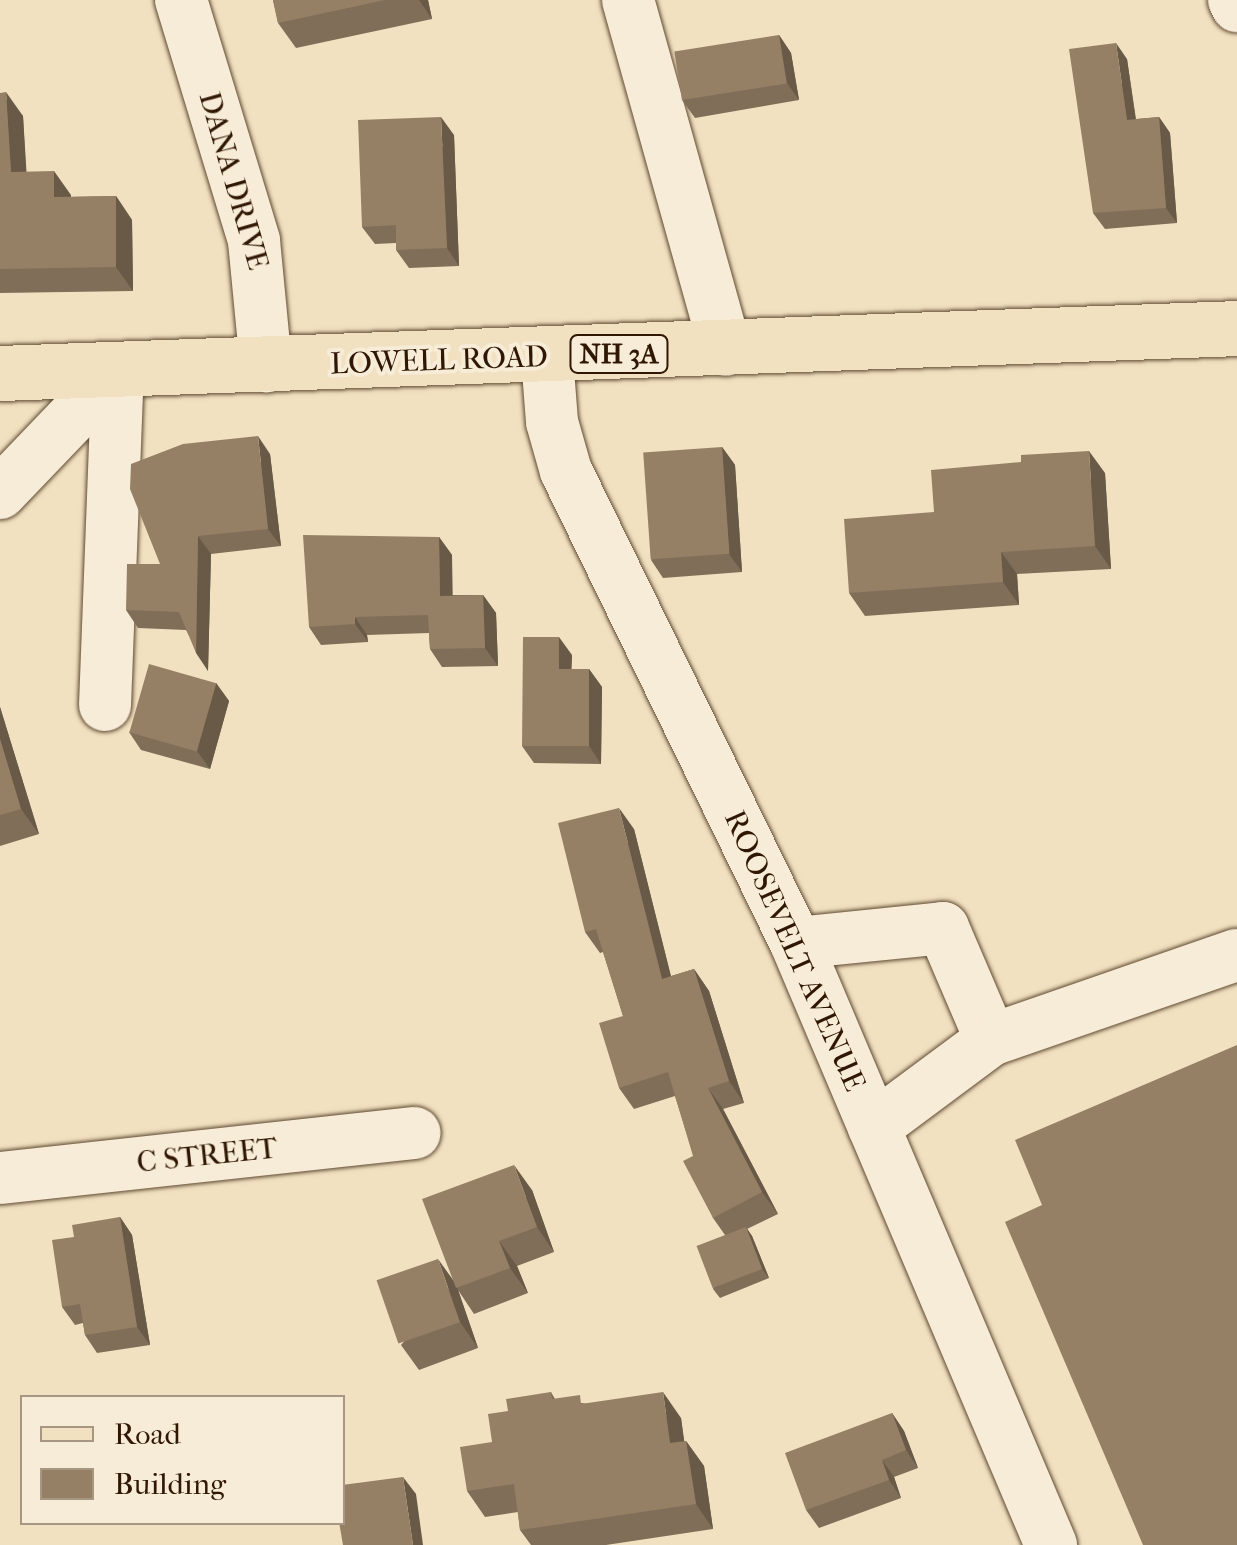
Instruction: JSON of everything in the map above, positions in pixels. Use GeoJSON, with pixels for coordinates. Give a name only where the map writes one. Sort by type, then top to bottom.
{"type":"FeatureCollection","features":[{"type":"Feature","properties":{"kind":"main road","name":"LOWELL ROAD"},"geometry":{"type":"LineString","coordinates":[[0,373],[547,358],[1237,328]]}},
{"type":"Feature","properties":{"kind":"street","name":"DANA DRIVE"},"geometry":{"type":"LineString","coordinates":[[181,0],[254,241],[266,366]]}},
{"type":"Feature","properties":{"kind":"street"},"geometry":{"type":"LineString","coordinates":[[628,0],[726,350]]}},
{"type":"Feature","properties":{"kind":"street","name":"ROOSEVELT AVENUE"},"geometry":{"type":"LineString","coordinates":[[547,358],[552,422],[566,472],[796,943],[1051,1545]]}},
{"type":"Feature","properties":{"kind":"street"},"geometry":{"type":"LineString","coordinates":[[10,473],[118,370]]}},
{"type":"Feature","properties":{"kind":"street"},"geometry":{"type":"LineString","coordinates":[[105,704],[118,370]]}},
{"type":"Feature","properties":{"kind":"street"},"geometry":{"type":"LineString","coordinates":[[796,943],[942,928],[990,1040]]}},
{"type":"Feature","properties":{"kind":"street"},"geometry":{"type":"LineString","coordinates":[[874,1127],[990,1040],[1237,955]]}},
{"type":"Feature","properties":{"kind":"street","name":"C STREET"},"geometry":{"type":"LineString","coordinates":[[0,1178],[415,1132]]}},
{"type":"Feature","properties":{"kind":"building"},"geometry":{"type":"Polygon","coordinates":[[[273,0],[385,0],[278,23],[273,0]]]}},
{"type":"Feature","properties":{"kind":"building"},"geometry":{"type":"Polygon","coordinates":[[[779,35],[787,83],[682,100],[674,52],[779,35]]]}},
{"type":"Feature","properties":{"kind":"building"},"geometry":{"type":"Polygon","coordinates":[[[1116,43],[1127,120],[1159,117],[1166,208],[1093,213],[1069,49],[1116,43]]]}},
{"type":"Feature","properties":{"kind":"building"},"geometry":{"type":"Polygon","coordinates":[[[6,92],[11,172],[54,171],[54,197],[116,196],[116,267],[0,269],[0,93],[6,92]]]}},
{"type":"Feature","properties":{"kind":"building"},"geometry":{"type":"Polygon","coordinates":[[[441,117],[447,248],[396,250],[396,225],[362,227],[358,120],[441,117]]]}},
{"type":"Feature","properties":{"kind":"building"},"geometry":{"type":"Polygon","coordinates":[[[258,436],[268,529],[198,536],[196,653],[179,612],[126,610],[127,564],[160,564],[130,489],[131,464],[183,444],[258,436]]]}},
{"type":"Feature","properties":{"kind":"building"},"geometry":{"type":"Polygon","coordinates":[[[722,447],[729,554],[651,559],[643,453],[722,447]]]}},
{"type":"Feature","properties":{"kind":"building"},"geometry":{"type":"Polygon","coordinates":[[[1089,451],[1095,546],[1001,552],[1003,582],[849,593],[844,519],[934,512],[931,470],[1021,462],[1021,455],[1089,451]]]}},
{"type":"Feature","properties":{"kind":"building"},"geometry":{"type":"Polygon","coordinates":[[[303,535],[439,537],[440,596],[483,595],[485,648],[430,649],[428,615],[355,617],[355,624],[309,627],[303,535]]]}},
{"type":"Feature","properties":{"kind":"building"},"geometry":{"type":"Polygon","coordinates":[[[523,637],[559,637],[559,669],[589,669],[589,746],[522,746],[523,637]]]}},
{"type":"Feature","properties":{"kind":"building"},"geometry":{"type":"Polygon","coordinates":[[[149,664],[216,683],[197,752],[129,732],[149,664]]]}},
{"type":"Feature","properties":{"kind":"building"},"geometry":{"type":"Polygon","coordinates":[[[0,739],[21,809],[0,815],[0,739]]]}},
{"type":"Feature","properties":{"kind":"building"},"geometry":{"type":"Polygon","coordinates":[[[619,808],[662,979],[694,969],[729,1081],[708,1088],[762,1192],[713,1218],[683,1161],[693,1156],[668,1072],[619,1088],[599,1023],[623,1016],[596,929],[585,932],[558,823],[619,808]]]}},
{"type":"Feature","properties":{"kind":"building"},"geometry":{"type":"Polygon","coordinates":[[[1237,1045],[1237,1545],[1143,1545],[1005,1222],[1042,1205],[1015,1140],[1237,1045]]]}},
{"type":"Feature","properties":{"kind":"building"},"geometry":{"type":"Polygon","coordinates":[[[514,1165],[537,1227],[499,1241],[510,1268],[456,1288],[422,1199],[514,1165]]]}},
{"type":"Feature","properties":{"kind":"building"},"geometry":{"type":"Polygon","coordinates":[[[120,1217],[137,1327],[85,1335],[80,1304],[62,1307],[52,1240],[74,1237],[72,1225],[120,1217]]]}},
{"type":"Feature","properties":{"kind":"building"},"geometry":{"type":"Polygon","coordinates":[[[746,1227],[762,1269],[713,1288],[697,1246],[746,1227]]]}},
{"type":"Feature","properties":{"kind":"building"},"geometry":{"type":"Polygon","coordinates":[[[438,1259],[460,1322],[398,1344],[377,1280],[438,1259]]]}},
{"type":"Feature","properties":{"kind":"building"},"geometry":{"type":"Polygon","coordinates":[[[551,1392],[552,1399],[580,1395],[581,1404],[663,1392],[670,1443],[686,1441],[696,1504],[520,1530],[514,1484],[467,1491],[460,1447],[492,1442],[488,1414],[508,1411],[506,1399],[551,1392]]]}},
{"type":"Feature","properties":{"kind":"building"},"geometry":{"type":"Polygon","coordinates":[[[892,1413],[906,1450],[882,1460],[889,1480],[806,1510],[785,1453],[892,1413]]]}},
{"type":"Feature","properties":{"kind":"building"},"geometry":{"type":"Polygon","coordinates":[[[403,1477],[413,1545],[343,1545],[340,1525],[345,1525],[345,1485],[403,1477]]]}}]}
